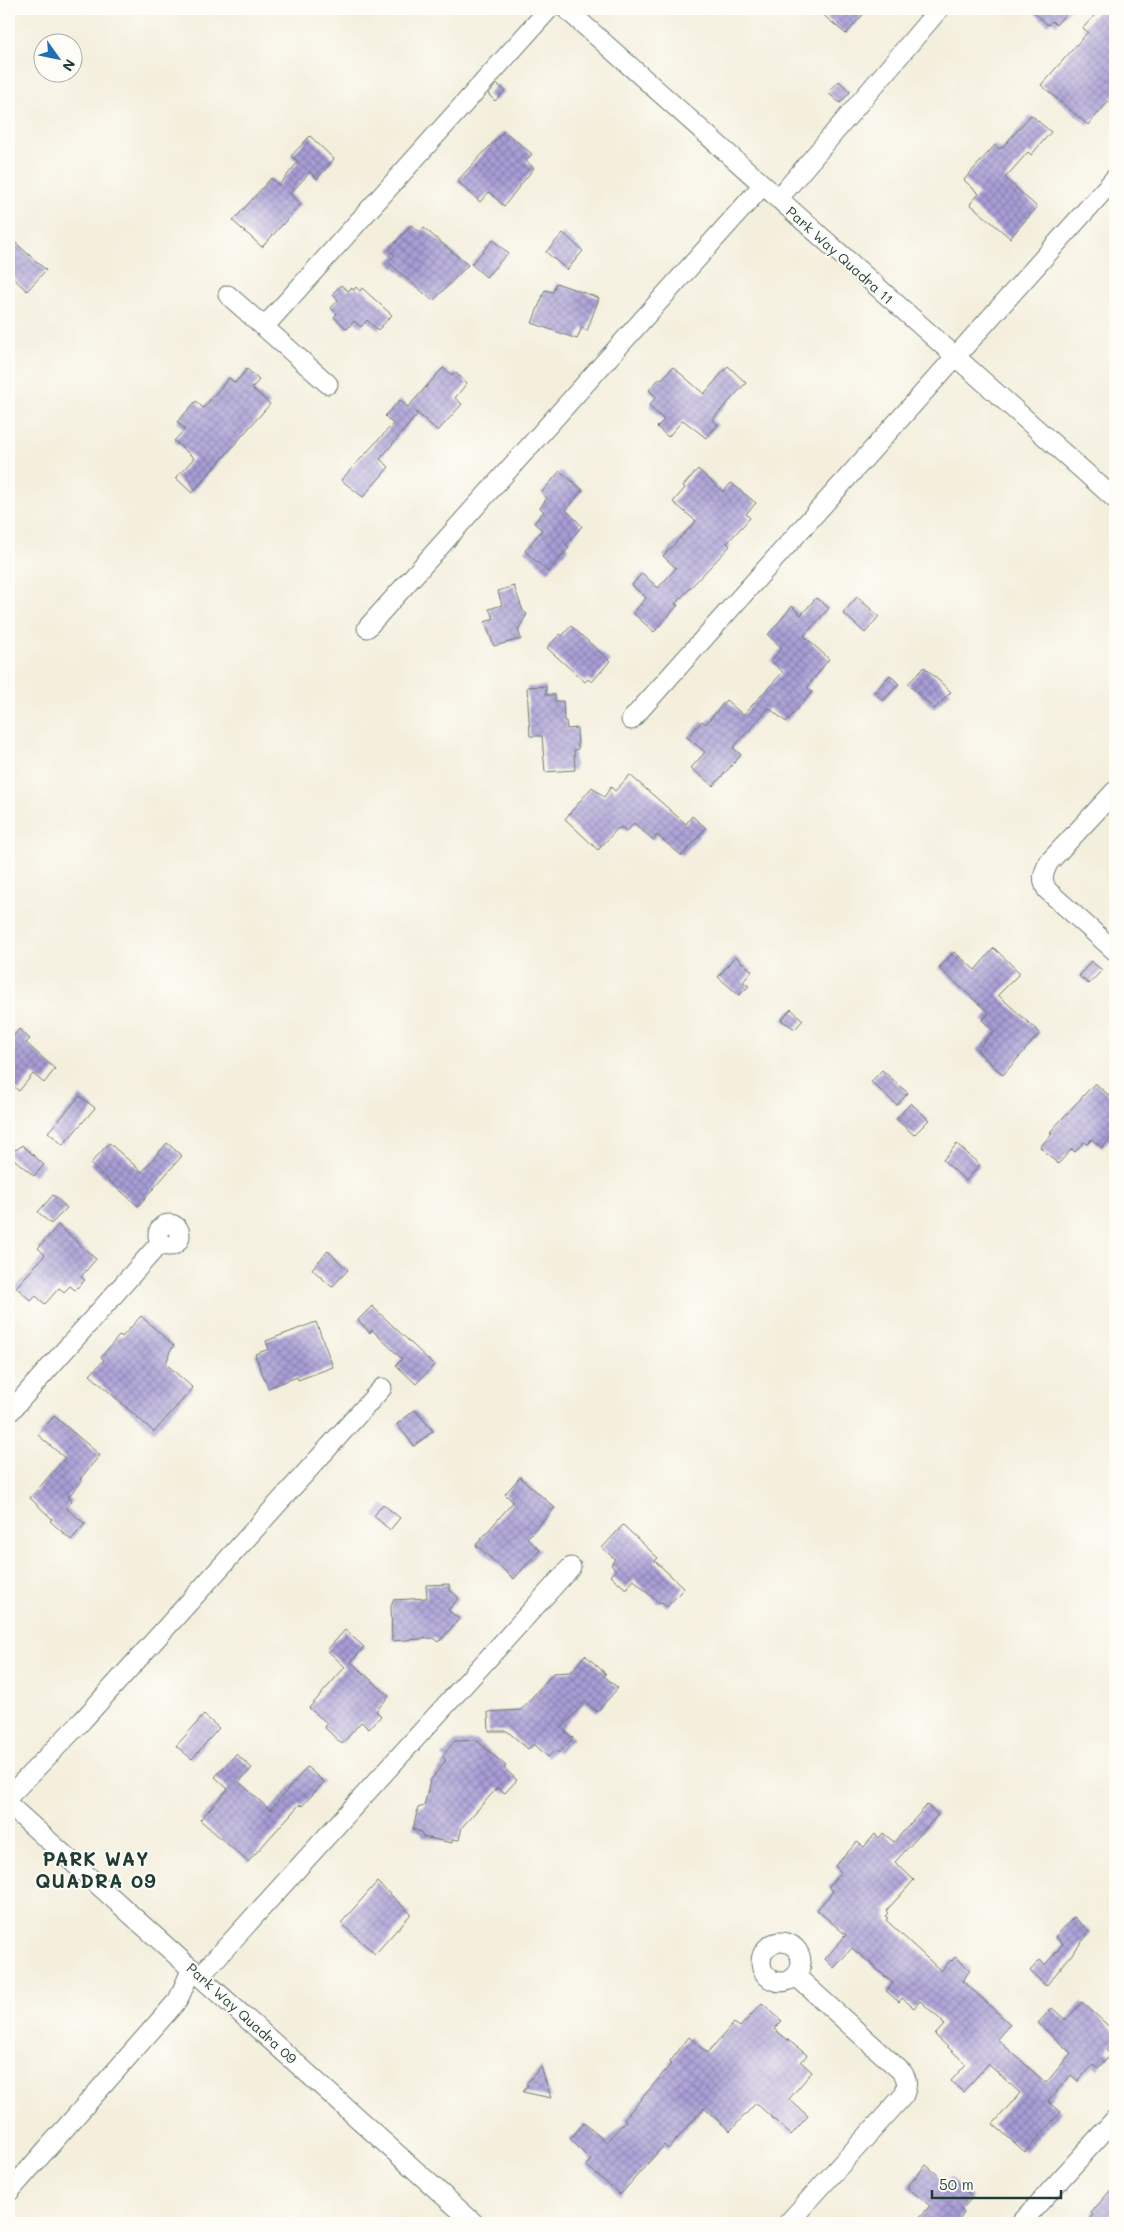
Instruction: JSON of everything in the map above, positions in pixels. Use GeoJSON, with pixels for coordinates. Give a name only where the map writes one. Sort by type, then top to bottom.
{"type":"FeatureCollection","features":[{"type":"Feature","properties":{"kind":"street"},"geometry":{"type":"LineString","coordinates":[[264,327],[549,9]]}},
{"type":"Feature","properties":{"kind":"street","name":"Park Way Quadra 11"},"geometry":{"type":"LineString","coordinates":[[566,9],[1115,499]]}},
{"type":"Feature","properties":{"kind":"street"},"geometry":{"type":"LineString","coordinates":[[587,27],[590,9]]}},
{"type":"Feature","properties":{"kind":"street"},"geometry":{"type":"LineString","coordinates":[[778,199],[939,9]]}},
{"type":"Feature","properties":{"kind":"street"},"geometry":{"type":"LineString","coordinates":[[632,720],[1115,178]]}},
{"type":"Feature","properties":{"kind":"street"},"geometry":{"type":"LineString","coordinates":[[367,628],[763,186]]}},
{"type":"Feature","properties":{"kind":"street"},"geometry":{"type":"LineString","coordinates":[[228,294],[328,384]]}},
{"type":"Feature","properties":{"kind":"street"},"geometry":{"type":"LineString","coordinates":[[1115,791],[1049,862],[1042,878],[1047,890],[1115,951]]}},
{"type":"Feature","properties":{"kind":"street"},"geometry":{"type":"LineString","coordinates":[[9,1413],[160,1243]]}},
{"type":"Feature","properties":{"kind":"street"},"geometry":{"type":"LineString","coordinates":[[9,1796],[89,1714],[382,1388]]}},
{"type":"Feature","properties":{"kind":"street"},"geometry":{"type":"LineString","coordinates":[[9,2192],[178,2000],[571,1567]]}},
{"type":"Feature","properties":{"kind":"street","name":"Park Way Quadra 09"},"geometry":{"type":"LineString","coordinates":[[9,1805],[474,2223]]}},
{"type":"Feature","properties":{"kind":"street"},"geometry":{"type":"LineString","coordinates":[[788,2223],[904,2095],[907,2080],[903,2073],[796,1976]]}},
{"type":"Feature","properties":{"kind":"street"},"geometry":{"type":"LineString","coordinates":[[1021,2223],[1115,2119]]}},
{"type":"Feature","properties":{"kind":"building"},"geometry":{"type":"Polygon","coordinates":[[[816,9],[868,9],[846,34],[816,9]]]}},
{"type":"Feature","properties":{"kind":"building"},"geometry":{"type":"Polygon","coordinates":[[[1030,9],[1070,9],[1056,25],[1052,21],[1048,25],[1030,9]]]}},
{"type":"Feature","properties":{"kind":"building"},"geometry":{"type":"Polygon","coordinates":[[[1100,9],[1115,9],[1115,94],[1088,125],[1041,85],[1088,32],[1083,28],[1100,9]]]}},
{"type":"Feature","properties":{"kind":"building"},"geometry":{"type":"Polygon","coordinates":[[[839,81],[850,92],[840,103],[828,93],[839,81]]]}},
{"type":"Feature","properties":{"kind":"building"},"geometry":{"type":"Polygon","coordinates":[[[497,84],[505,91],[495,101],[488,94],[497,84]]]}},
{"type":"Feature","properties":{"kind":"building"},"geometry":{"type":"Polygon","coordinates":[[[1031,115],[1051,132],[1031,155],[1028,152],[1005,178],[1037,207],[1010,238],[970,204],[979,194],[964,180],[995,145],[999,149],[1002,148],[1031,115]]]}},
{"type":"Feature","properties":{"kind":"building"},"geometry":{"type":"Polygon","coordinates":[[[504,131],[532,154],[526,161],[534,168],[504,206],[489,192],[480,202],[457,181],[504,131]]]}},
{"type":"Feature","properties":{"kind":"building"},"geometry":{"type":"Polygon","coordinates":[[[310,136],[334,159],[317,179],[310,172],[290,194],[301,204],[262,247],[233,221],[271,178],[279,185],[298,162],[291,156],[310,136]]]}},
{"type":"Feature","properties":{"kind":"building"},"geometry":{"type":"Polygon","coordinates":[[[411,225],[420,232],[424,228],[468,265],[433,301],[388,262],[395,255],[389,250],[411,225]]]}},
{"type":"Feature","properties":{"kind":"building"},"geometry":{"type":"Polygon","coordinates":[[[563,233],[583,251],[567,270],[546,252],[563,233]]]}},
{"type":"Feature","properties":{"kind":"building"},"geometry":{"type":"Polygon","coordinates":[[[9,237],[46,270],[27,291],[9,274],[9,237]]]}},
{"type":"Feature","properties":{"kind":"building"},"geometry":{"type":"Polygon","coordinates":[[[493,240],[508,253],[486,277],[471,264],[493,240]]]}},
{"type":"Feature","properties":{"kind":"building"},"geometry":{"type":"Polygon","coordinates":[[[556,283],[599,298],[587,331],[582,327],[577,339],[532,323],[545,290],[553,292],[556,283]]]}},
{"type":"Feature","properties":{"kind":"building"},"geometry":{"type":"Polygon","coordinates":[[[341,285],[348,291],[351,288],[354,290],[356,287],[360,291],[362,288],[392,315],[378,330],[367,320],[361,327],[354,321],[347,329],[334,317],[337,314],[331,308],[338,300],[332,294],[341,285]]]}},
{"type":"Feature","properties":{"kind":"building"},"geometry":{"type":"Polygon","coordinates":[[[728,366],[746,383],[712,420],[718,425],[706,438],[683,420],[668,437],[657,427],[664,420],[649,406],[656,397],[649,390],[660,378],[662,379],[673,367],[704,394],[728,366]]]}},
{"type":"Feature","properties":{"kind":"building"},"geometry":{"type":"Polygon","coordinates":[[[443,368],[452,375],[455,372],[467,383],[455,398],[462,404],[438,431],[415,411],[417,415],[380,459],[389,467],[363,497],[341,480],[393,424],[385,416],[400,400],[408,407],[443,368]]]}},
{"type":"Feature","properties":{"kind":"building"},"geometry":{"type":"Polygon","coordinates":[[[247,369],[259,380],[252,388],[270,404],[192,493],[176,478],[194,458],[174,441],[185,429],[177,422],[196,401],[203,408],[229,378],[235,383],[247,369]]]}},
{"type":"Feature","properties":{"kind":"building"},"geometry":{"type":"Polygon","coordinates":[[[698,469],[723,492],[731,483],[756,503],[746,514],[750,518],[727,543],[730,546],[675,604],[678,605],[654,632],[633,613],[646,598],[632,585],[642,573],[658,588],[676,568],[663,556],[696,521],[673,502],[685,488],[683,486],[698,469]]]}},
{"type":"Feature","properties":{"kind":"building"},"geometry":{"type":"Polygon","coordinates":[[[560,471],[583,490],[566,510],[582,526],[566,545],[569,548],[548,572],[525,551],[542,530],[534,523],[544,511],[540,508],[547,498],[541,493],[560,471]]]}},
{"type":"Feature","properties":{"kind":"building"},"geometry":{"type":"Polygon","coordinates":[[[514,586],[523,611],[527,614],[518,630],[521,639],[494,646],[485,622],[494,618],[489,609],[502,605],[498,591],[514,586]]]}},
{"type":"Feature","properties":{"kind":"building"},"geometry":{"type":"Polygon","coordinates":[[[857,597],[879,616],[865,633],[843,613],[857,597]]]}},
{"type":"Feature","properties":{"kind":"building"},"geometry":{"type":"Polygon","coordinates":[[[816,598],[829,608],[804,636],[829,659],[807,688],[812,692],[786,722],[769,708],[733,748],[741,755],[713,786],[691,768],[705,752],[687,737],[702,721],[706,724],[726,700],[743,715],[783,672],[771,661],[782,648],[768,635],[792,606],[801,615],[816,598]]]}},
{"type":"Feature","properties":{"kind":"building"},"geometry":{"type":"Polygon","coordinates":[[[571,626],[610,661],[592,682],[588,679],[585,682],[547,648],[560,634],[562,636],[571,626]]]}},
{"type":"Feature","properties":{"kind":"building"},"geometry":{"type":"Polygon","coordinates":[[[924,667],[951,692],[934,709],[908,684],[924,667]]]}},
{"type":"Feature","properties":{"kind":"building"},"geometry":{"type":"Polygon","coordinates":[[[890,675],[899,684],[883,701],[874,692],[890,675]]]}},
{"type":"Feature","properties":{"kind":"building"},"geometry":{"type":"Polygon","coordinates":[[[546,686],[546,695],[555,695],[555,701],[563,701],[564,721],[566,721],[567,729],[577,728],[578,749],[574,750],[575,770],[545,772],[542,736],[530,736],[527,687],[546,686]]]}},
{"type":"Feature","properties":{"kind":"building"},"geometry":{"type":"Polygon","coordinates":[[[630,775],[686,824],[692,816],[706,828],[682,856],[657,835],[653,840],[634,823],[627,832],[621,827],[618,828],[598,850],[565,819],[592,787],[604,797],[611,787],[615,791],[630,775]]]}},
{"type":"Feature","properties":{"kind":"building"},"geometry":{"type":"Polygon","coordinates":[[[994,948],[1020,973],[998,995],[1040,1033],[1003,1075],[977,1050],[994,1031],[982,1020],[989,1013],[939,968],[954,952],[975,970],[994,948]]]}},
{"type":"Feature","properties":{"kind":"building"},"geometry":{"type":"Polygon","coordinates":[[[735,956],[752,971],[743,982],[749,986],[739,995],[718,977],[735,956]]]}},
{"type":"Feature","properties":{"kind":"building"},"geometry":{"type":"Polygon","coordinates":[[[1091,961],[1102,970],[1089,984],[1079,976],[1091,961]]]}},
{"type":"Feature","properties":{"kind":"building"},"geometry":{"type":"Polygon","coordinates":[[[791,1009],[803,1020],[795,1029],[781,1020],[791,1009]]]}},
{"type":"Feature","properties":{"kind":"building"},"geometry":{"type":"Polygon","coordinates":[[[19,1029],[30,1039],[26,1043],[55,1069],[44,1083],[33,1074],[19,1091],[9,1082],[9,1041],[19,1029]]]}},
{"type":"Feature","properties":{"kind":"building"},"geometry":{"type":"Polygon","coordinates":[[[882,1070],[908,1093],[897,1105],[871,1082],[882,1070]]]}},
{"type":"Feature","properties":{"kind":"building"},"geometry":{"type":"Polygon","coordinates":[[[1095,1083],[1115,1101],[1115,1133],[1102,1148],[1092,1139],[1087,1144],[1084,1142],[1075,1152],[1072,1149],[1058,1164],[1040,1147],[1052,1134],[1050,1132],[1095,1083]]]}},
{"type":"Feature","properties":{"kind":"building"},"geometry":{"type":"Polygon","coordinates":[[[80,1096],[95,1108],[63,1145],[48,1132],[80,1096]]]}},
{"type":"Feature","properties":{"kind":"building"},"geometry":{"type":"Polygon","coordinates":[[[911,1103],[929,1120],[914,1135],[896,1119],[911,1103]]]}},
{"type":"Feature","properties":{"kind":"building"},"geometry":{"type":"Polygon","coordinates":[[[109,1143],[142,1172],[167,1143],[182,1156],[138,1206],[90,1164],[109,1143]]]}},
{"type":"Feature","properties":{"kind":"building"},"geometry":{"type":"Polygon","coordinates":[[[957,1144],[980,1165],[966,1181],[943,1160],[957,1144]]]}},
{"type":"Feature","properties":{"kind":"building"},"geometry":{"type":"Polygon","coordinates":[[[22,1145],[44,1165],[34,1176],[9,1155],[9,1150],[18,1149],[22,1145]]]}},
{"type":"Feature","properties":{"kind":"building"},"geometry":{"type":"Polygon","coordinates":[[[53,1195],[67,1208],[51,1224],[38,1212],[53,1195]]]}},
{"type":"Feature","properties":{"kind":"building"},"geometry":{"type":"Polygon","coordinates":[[[58,1225],[96,1259],[81,1277],[85,1280],[75,1290],[70,1286],[64,1292],[59,1288],[45,1304],[36,1296],[31,1301],[16,1287],[45,1255],[38,1248],[58,1225]]]}},
{"type":"Feature","properties":{"kind":"building"},"geometry":{"type":"Polygon","coordinates":[[[328,1251],[348,1270],[332,1287],[312,1269],[328,1251]]]}},
{"type":"Feature","properties":{"kind":"building"},"geometry":{"type":"Polygon","coordinates":[[[372,1306],[434,1365],[416,1384],[396,1365],[402,1359],[372,1330],[370,1333],[358,1320],[372,1306]]]}},
{"type":"Feature","properties":{"kind":"building"},"geometry":{"type":"Polygon","coordinates":[[[141,1316],[174,1346],[170,1351],[166,1364],[193,1388],[154,1432],[90,1375],[104,1360],[101,1357],[120,1335],[122,1337],[141,1316]]]}},
{"type":"Feature","properties":{"kind":"building"},"geometry":{"type":"Polygon","coordinates":[[[316,1322],[333,1367],[298,1380],[297,1377],[268,1388],[255,1354],[269,1349],[266,1341],[316,1322]]]}},
{"type":"Feature","properties":{"kind":"building"},"geometry":{"type":"Polygon","coordinates":[[[415,1410],[433,1431],[414,1446],[397,1424],[415,1410]]]}},
{"type":"Feature","properties":{"kind":"building"},"geometry":{"type":"Polygon","coordinates":[[[54,1416],[100,1455],[68,1497],[72,1501],[66,1508],[85,1524],[71,1540],[50,1521],[52,1519],[30,1498],[65,1458],[38,1435],[54,1416]]]}},
{"type":"Feature","properties":{"kind":"building"},"geometry":{"type":"Polygon","coordinates":[[[520,1477],[555,1508],[527,1538],[540,1550],[514,1579],[476,1545],[513,1502],[505,1494],[520,1477]]]}},
{"type":"Feature","properties":{"kind":"building"},"geometry":{"type":"Polygon","coordinates":[[[383,1504],[400,1518],[390,1530],[374,1516],[383,1504]]]}},
{"type":"Feature","properties":{"kind":"building"},"geometry":{"type":"Polygon","coordinates":[[[623,1525],[658,1558],[655,1561],[684,1588],[667,1607],[661,1602],[659,1604],[634,1580],[626,1589],[611,1576],[616,1570],[611,1565],[615,1559],[602,1548],[623,1525]]]}},
{"type":"Feature","properties":{"kind":"building"},"geometry":{"type":"Polygon","coordinates":[[[449,1584],[450,1590],[459,1598],[448,1610],[459,1619],[439,1642],[434,1638],[392,1641],[391,1606],[393,1600],[427,1598],[426,1585],[449,1584]]]}},
{"type":"Feature","properties":{"kind":"building"},"geometry":{"type":"Polygon","coordinates":[[[345,1630],[364,1647],[351,1662],[389,1696],[376,1711],[381,1716],[369,1729],[361,1722],[342,1744],[324,1727],[327,1723],[309,1708],[345,1667],[327,1650],[345,1630]]]}},
{"type":"Feature","properties":{"kind":"building"},"geometry":{"type":"Polygon","coordinates":[[[585,1655],[618,1688],[597,1712],[585,1702],[562,1728],[573,1738],[559,1753],[555,1750],[548,1757],[534,1744],[528,1749],[507,1731],[489,1731],[488,1712],[521,1710],[553,1673],[571,1672],[585,1655]]]}},
{"type":"Feature","properties":{"kind":"building"},"geometry":{"type":"Polygon","coordinates":[[[204,1715],[219,1728],[192,1759],[176,1746],[204,1715]]]}},
{"type":"Feature","properties":{"kind":"building"},"geometry":{"type":"Polygon","coordinates":[[[476,1740],[506,1766],[504,1768],[517,1780],[505,1793],[497,1788],[462,1827],[459,1840],[452,1839],[452,1843],[423,1837],[421,1832],[413,1829],[418,1808],[424,1806],[430,1781],[446,1760],[442,1756],[455,1741],[476,1740]]]}},
{"type":"Feature","properties":{"kind":"building"},"geometry":{"type":"Polygon","coordinates":[[[236,1754],[252,1768],[239,1782],[270,1810],[307,1767],[324,1782],[302,1806],[300,1804],[248,1862],[200,1820],[228,1789],[215,1777],[236,1754]]]}},
{"type":"Feature","properties":{"kind":"building"},"geometry":{"type":"Polygon","coordinates":[[[927,1805],[938,1815],[895,1862],[914,1880],[886,1911],[888,1913],[885,1916],[888,1918],[886,1920],[941,1971],[955,1957],[970,1970],[963,1981],[1010,2024],[997,2039],[1046,2083],[1071,2053],[1038,2023],[1052,2008],[1066,2020],[1082,2002],[1115,2032],[1115,2039],[1106,2050],[1110,2055],[1098,2069],[1093,2065],[1078,2081],[1071,2075],[1048,2101],[1061,2112],[1025,2152],[993,2124],[1020,2093],[988,2064],[963,2092],[951,2081],[966,2064],[935,2035],[944,2025],[941,2020],[920,2001],[914,2008],[902,1998],[899,2002],[886,1991],[893,1983],[852,1948],[834,1968],[825,1959],[846,1935],[817,1910],[833,1891],[828,1887],[841,1872],[835,1866],[857,1842],[864,1847],[875,1834],[879,1838],[883,1833],[894,1842],[927,1805]]]}},
{"type":"Feature","properties":{"kind":"building"},"geometry":{"type":"Polygon","coordinates":[[[377,1882],[411,1914],[375,1954],[341,1923],[377,1882]]]}},
{"type":"Feature","properties":{"kind":"building"},"geometry":{"type":"Polygon","coordinates":[[[1074,1917],[1090,1932],[1046,1986],[1030,1971],[1040,1960],[1045,1965],[1063,1944],[1055,1937],[1074,1917]]]}},
{"type":"Feature","properties":{"kind":"building"},"geometry":{"type":"Polygon","coordinates":[[[762,2003],[782,2021],[774,2029],[807,2055],[801,2062],[812,2072],[789,2099],[808,2116],[791,2135],[756,2103],[730,2131],[704,2108],[668,2149],[664,2145],[620,2195],[586,2165],[591,2160],[570,2139],[584,2123],[606,2142],[626,2121],[624,2119],[671,2064],[669,2063],[689,2037],[707,2053],[734,2023],[740,2027],[762,2003]]]}},
{"type":"Feature","properties":{"kind":"building"},"geometry":{"type":"Polygon","coordinates":[[[541,2067],[551,2098],[523,2092],[528,2085],[526,2084],[541,2067]]]}},
{"type":"Feature","properties":{"kind":"building"},"geometry":{"type":"Polygon","coordinates":[[[926,2165],[946,2182],[950,2177],[973,2197],[961,2210],[964,2213],[960,2223],[914,2223],[930,2206],[907,2187],[926,2165]]]}},
{"type":"Feature","properties":{"kind":"building"},"geometry":{"type":"Polygon","coordinates":[[[1115,2185],[1115,2223],[1085,2223],[1093,2215],[1091,2213],[1115,2185]]]}},
{"type":"Feature","properties":{"kind":"district","name":"PARK WAY QUADRA 09"},"geometry":{"type":"Point","coordinates":[96,1869]}}]}
